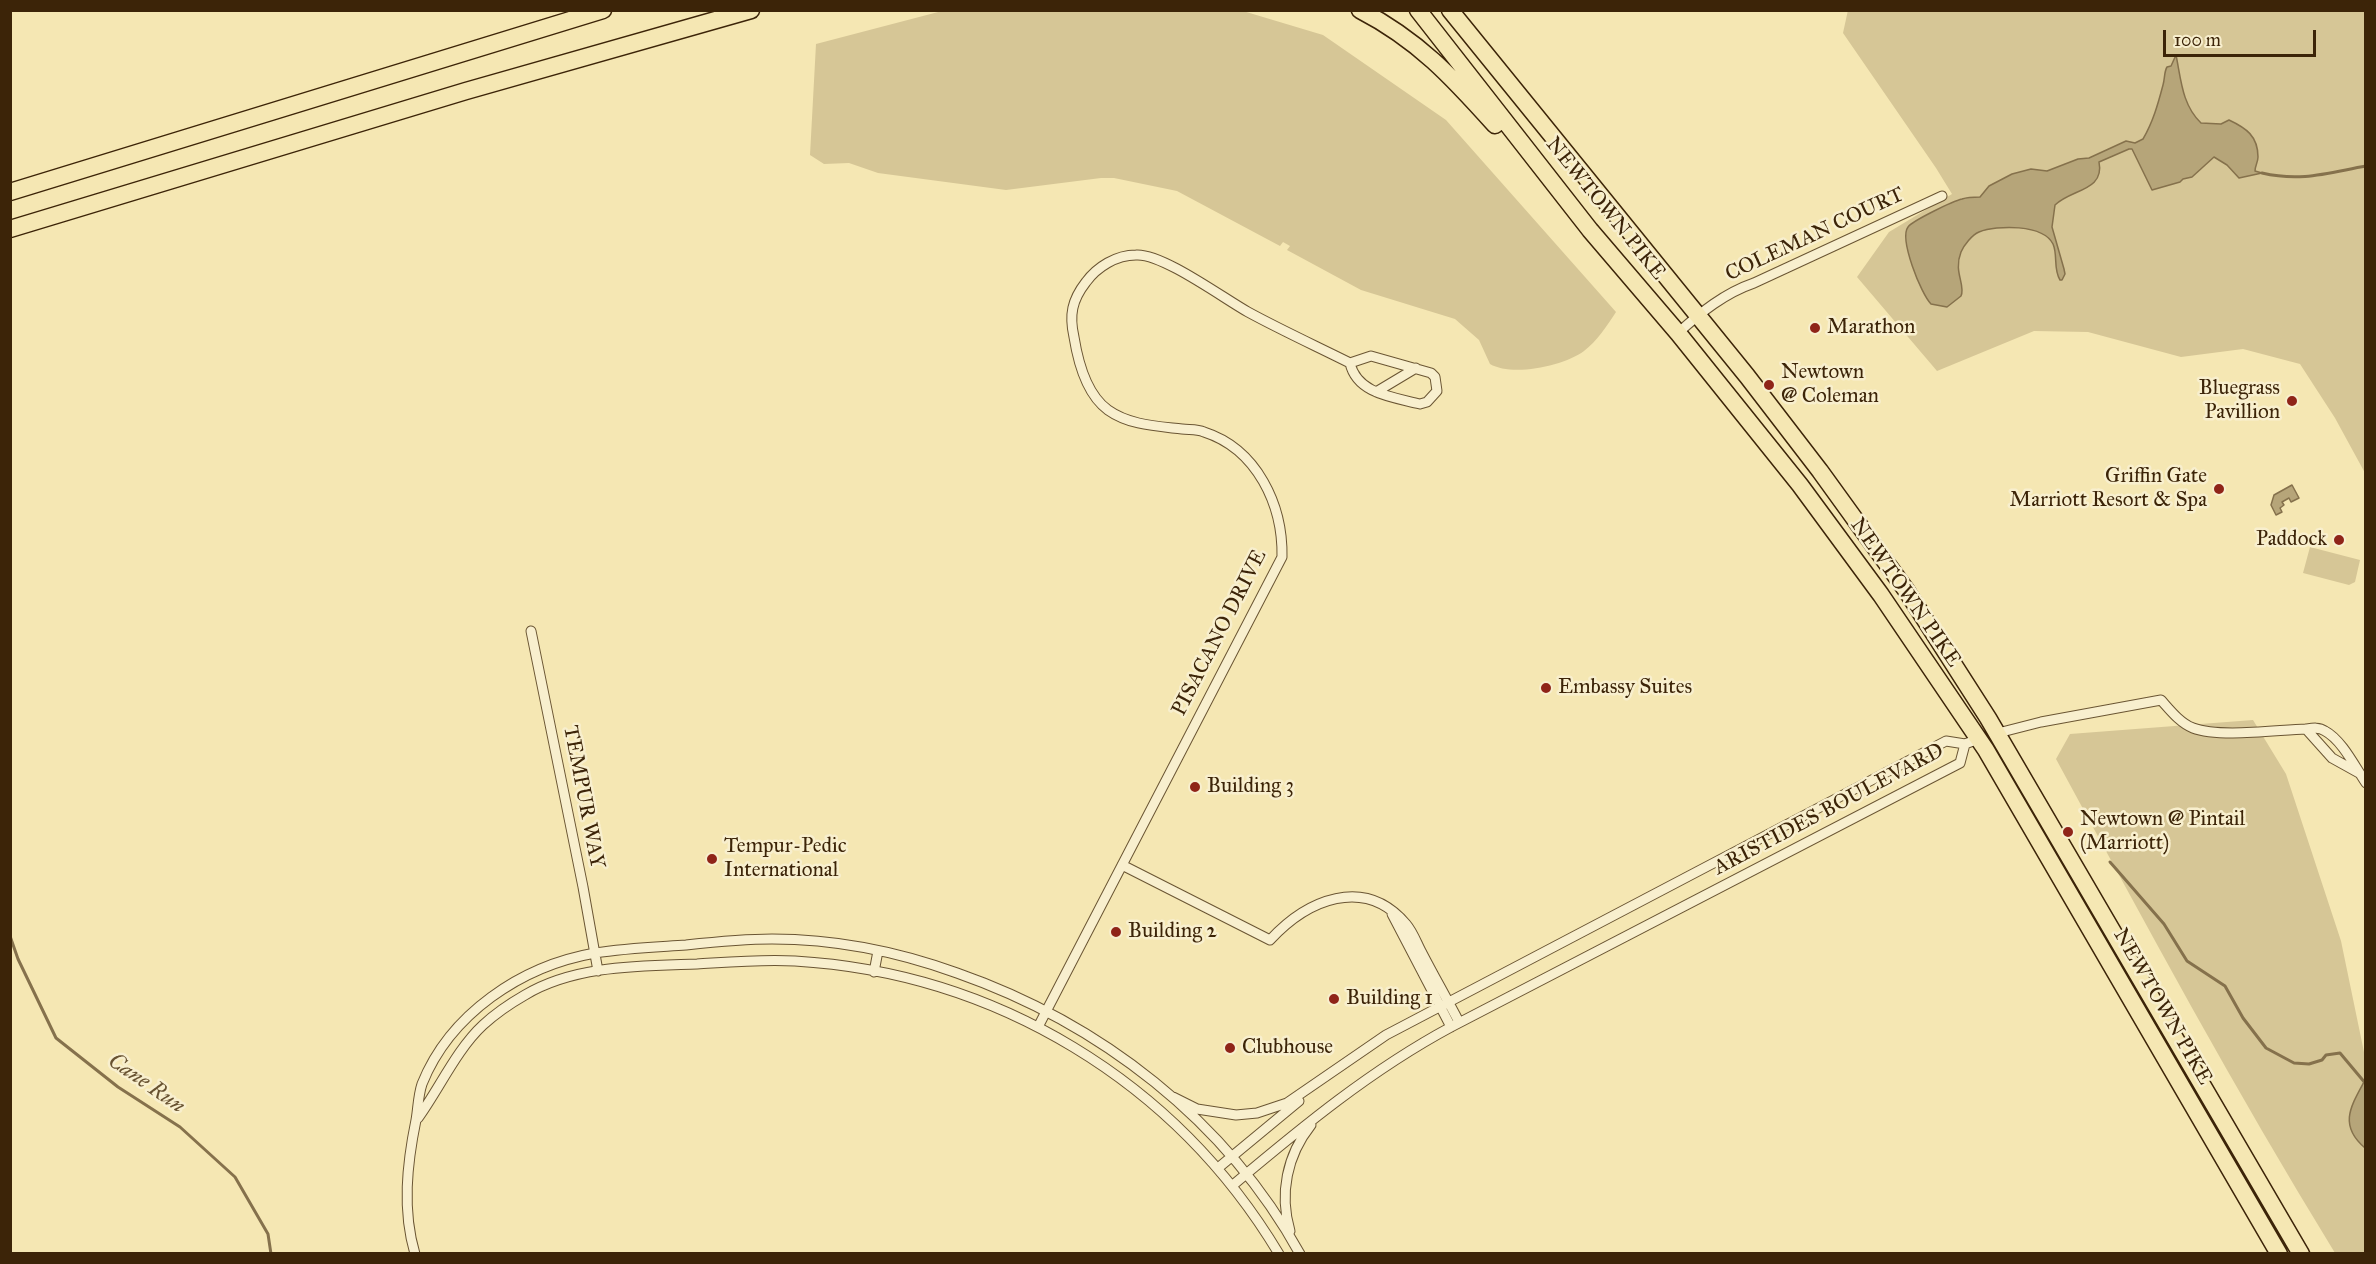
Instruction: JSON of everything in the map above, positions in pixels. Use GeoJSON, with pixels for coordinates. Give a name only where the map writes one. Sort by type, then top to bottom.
{"type":"FeatureCollection","features":[{"type":"Feature","properties":{"kind":"highway"},"geometry":{"type":"LineString","coordinates":[[10,192],[603,10]]}},
{"type":"Feature","properties":{"kind":"highway"},"geometry":{"type":"LineString","coordinates":[[10,229],[466,91],[751,10]]}},
{"type":"Feature","properties":{"kind":"highway"},"geometry":{"type":"LineString","coordinates":[[731,16],[760,10]]}},
{"type":"Feature","properties":{"kind":"highway"},"geometry":{"type":"LineString","coordinates":[[1360,10],[1414,43],[1431,57],[1590,230]]}},
{"type":"Feature","properties":{"kind":"highway","name":"NEWTOWN PIKE"},"geometry":{"type":"LineString","coordinates":[[1418,10],[1590,230],[1678,333],[1827,521],[1881,595],[1972,741],[2279,1254]]}},
{"type":"Feature","properties":{"kind":"highway","name":"NEWTOWN PIKE"},"geometry":{"type":"LineString","coordinates":[[1450,10],[1698,316],[1820,471],[1906,590],[1996,733],[2301,1254]]}},
{"type":"Feature","properties":{"kind":"highway"},"geometry":{"type":"LineString","coordinates":[[1465,10],[1560,146]]}},
{"type":"Feature","properties":{"kind":"street","name":"COLEMAN COURT"},"geometry":{"type":"LineString","coordinates":[[1678,333],[1734,290],[1754,283],[1942,196]]}},
{"type":"Feature","properties":{"kind":"street","name":"PISACANO DRIVE"},"geometry":{"type":"LineString","coordinates":[[1038,1027],[1282,558],[1282,538],[1269,491],[1259,473],[1242,453],[1227,442],[1203,431],[1144,425],[1107,409],[1091,389],[1079,366],[1072,331],[1073,300],[1094,272],[1118,259],[1144,255],[1172,267],[1250,313],[1350,363]]}},
{"type":"Feature","properties":{"kind":"street"},"geometry":{"type":"LineString","coordinates":[[1371,356],[1416,369],[1431,373],[1435,377],[1437,391],[1427,402],[1420,404],[1376,392],[1361,385],[1353,375],[1350,363],[1371,356]]}},
{"type":"Feature","properties":{"kind":"street"},"geometry":{"type":"LineString","coordinates":[[1376,392],[1416,369]]}},
{"type":"Feature","properties":{"kind":"street","name":"TEMPUR WAY"},"geometry":{"type":"LineString","coordinates":[[531,631],[598,971]]}},
{"type":"Feature","properties":{"kind":"street"},"geometry":{"type":"LineString","coordinates":[[1972,741],[2041,722],[2161,699],[2172,714],[2192,728],[2219,733],[2318,728],[2326,731],[2335,739],[2366,783]]}},
{"type":"Feature","properties":{"kind":"street"},"geometry":{"type":"LineString","coordinates":[[2306,729],[2331,758],[2359,773]]}},
{"type":"Feature","properties":{"kind":"street","name":"ARISTIDES BOULEVARD"},"geometry":{"type":"LineString","coordinates":[[1173,1097],[1197,1109],[1236,1115],[1257,1113],[1287,1103],[1386,1035],[1444,1004],[1946,741],[1972,741],[1960,764],[1455,1025],[1399,1057],[1328,1108],[1233,1185]]}},
{"type":"Feature","properties":{"kind":"street"},"geometry":{"type":"LineString","coordinates":[[1122,865],[1270,940],[1278,932],[1324,901],[1341,897],[1364,897],[1382,905],[1406,924],[1455,1025]]}},
{"type":"Feature","properties":{"kind":"street"},"geometry":{"type":"LineString","coordinates":[[415,1254],[408,1215],[407,1165],[421,1088],[432,1063],[446,1042],[472,1013],[509,984],[557,963],[594,953],[770,939],[836,944],[915,959],[960,974],[1047,1011],[1125,1059],[1173,1097],[1246,1174],[1300,1254]]}},
{"type":"Feature","properties":{"kind":"street"},"geometry":{"type":"LineString","coordinates":[[874,972],[878,951]]}},
{"type":"Feature","properties":{"kind":"street"},"geometry":{"type":"LineString","coordinates":[[416,1120],[483,1025],[525,995],[545,986],[598,971],[760,960],[795,961],[874,972],[970,997],[1038,1027],[1090,1056],[1168,1116],[1218,1168],[1233,1185],[1279,1254]]}},
{"type":"Feature","properties":{"kind":"street","name":"ARISTIDES BOULEVARD"},"geometry":{"type":"LineString","coordinates":[[1218,1168],[1335,1071]]}},
{"type":"Feature","properties":{"kind":"street","name":"ARISTIDES BOULEVARD"},"geometry":{"type":"LineString","coordinates":[[1293,1242],[1286,1205],[1291,1160],[1305,1132],[1328,1108]]}},
{"type":"Feature","properties":{"kind":"shaded area"},"geometry":{"type":"Polygon","coordinates":[[[1848,10],[2365,11],[2365,473],[2335,418],[2300,364],[2243,349],[2181,357],[2088,332],[2034,331],[1937,371],[1857,277],[1889,232],[1952,194],[1843,33],[1848,10]]]}},
{"type":"Feature","properties":{"kind":"shaded area"},"geometry":{"type":"Polygon","coordinates":[[[942,11],[1243,11],[1323,35],[1446,120],[1616,312],[1593,343],[1575,356],[1538,368],[1511,370],[1500,368],[1490,364],[1479,340],[1455,319],[1361,290],[1287,250],[1290,246],[1283,242],[1280,246],[1177,191],[1114,178],[1006,190],[878,173],[849,163],[824,164],[810,155],[816,44],[942,11]]]}},
{"type":"Feature","properties":{"kind":"shaded area"},"geometry":{"type":"Polygon","coordinates":[[[2176,55],[2183,91],[2195,116],[2201,123],[2221,124],[2229,120],[2246,130],[2256,143],[2258,159],[2255,171],[2262,173],[2239,178],[2227,165],[2214,157],[2192,177],[2152,190],[2132,149],[2129,149],[2099,162],[2097,179],[2092,184],[2055,205],[2052,227],[2065,274],[2062,280],[2057,271],[2053,244],[2048,237],[2019,228],[1997,228],[1974,235],[1961,252],[1958,266],[1962,287],[1961,296],[1947,307],[1931,304],[1917,278],[1909,254],[1906,243],[1908,227],[1950,203],[1980,197],[1989,186],[2012,174],[2031,169],[2047,171],[2078,159],[2089,158],[2126,141],[2135,143],[2143,139],[2157,106],[2166,69],[2171,66],[2176,55]]]}},
{"type":"Feature","properties":{"kind":"shaded area"},"geometry":{"type":"Polygon","coordinates":[[[2292,485],[2299,498],[2291,502],[2289,498],[2282,502],[2284,505],[2280,508],[2282,512],[2276,515],[2271,505],[2274,495],[2292,485]]]}},
{"type":"Feature","properties":{"kind":"shaded area"},"geometry":{"type":"Polygon","coordinates":[[[2310,547],[2360,560],[2355,582],[2349,585],[2303,573],[2310,547]]]}},
{"type":"Feature","properties":{"kind":"shaded area"},"geometry":{"type":"Polygon","coordinates":[[[2253,720],[2286,774],[2341,941],[2365,1057],[2365,1253],[2335,1253],[2227,1070],[2056,759],[2070,734],[2253,720]]]}},
{"type":"Feature","properties":{"kind":"shaded area"},"geometry":{"type":"Polygon","coordinates":[[[2365,1080],[2365,1148],[2357,1140],[2349,1123],[2355,1098],[2365,1080]]]}},
{"type":"Feature","properties":{"kind":"waterway"},"geometry":{"type":"LineString","coordinates":[[2262,173],[2302,177],[2366,166]]}},
{"type":"Feature","properties":{"kind":"waterway"},"geometry":{"type":"LineString","coordinates":[[2110,862],[2164,924],[2187,961],[2225,986],[2243,1018],[2266,1048],[2294,1063],[2309,1064],[2322,1060],[2326,1055],[2340,1053],[2366,1084]]}},
{"type":"Feature","properties":{"kind":"waterway","name":"Cane Run"},"geometry":{"type":"LineString","coordinates":[[10,936],[18,959],[56,1038],[118,1087],[180,1127],[235,1177],[268,1234],[271,1254]]}},
{"type":"Feature","properties":{"kind":"place","name":"Marathon"},"geometry":{"type":"Point","coordinates":[1815,328]}},
{"type":"Feature","properties":{"kind":"place","name":"Newtown @ Coleman"},"geometry":{"type":"Point","coordinates":[1769,385]}},
{"type":"Feature","properties":{"kind":"place","name":"Bluegrass Pavillion"},"geometry":{"type":"Point","coordinates":[2292,401]}},
{"type":"Feature","properties":{"kind":"place","name":"Griffin Gate Marriott Resort & Spa"},"geometry":{"type":"Point","coordinates":[2219,489]}},
{"type":"Feature","properties":{"kind":"place","name":"Paddock"},"geometry":{"type":"Point","coordinates":[2339,540]}},
{"type":"Feature","properties":{"kind":"place","name":"Embassy Suites"},"geometry":{"type":"Point","coordinates":[1546,688]}},
{"type":"Feature","properties":{"kind":"place","name":"Building 3"},"geometry":{"type":"Point","coordinates":[1195,787]}},
{"type":"Feature","properties":{"kind":"place","name":"Newtown @ Pintail (Marriott)"},"geometry":{"type":"Point","coordinates":[2068,832]}},
{"type":"Feature","properties":{"kind":"place","name":"Tempur-Pedic International"},"geometry":{"type":"Point","coordinates":[712,859]}},
{"type":"Feature","properties":{"kind":"place","name":"Building 2"},"geometry":{"type":"Point","coordinates":[1116,932]}},
{"type":"Feature","properties":{"kind":"place","name":"Building 1"},"geometry":{"type":"Point","coordinates":[1334,999]}},
{"type":"Feature","properties":{"kind":"place","name":"Clubhouse"},"geometry":{"type":"Point","coordinates":[1230,1048]}}]}
